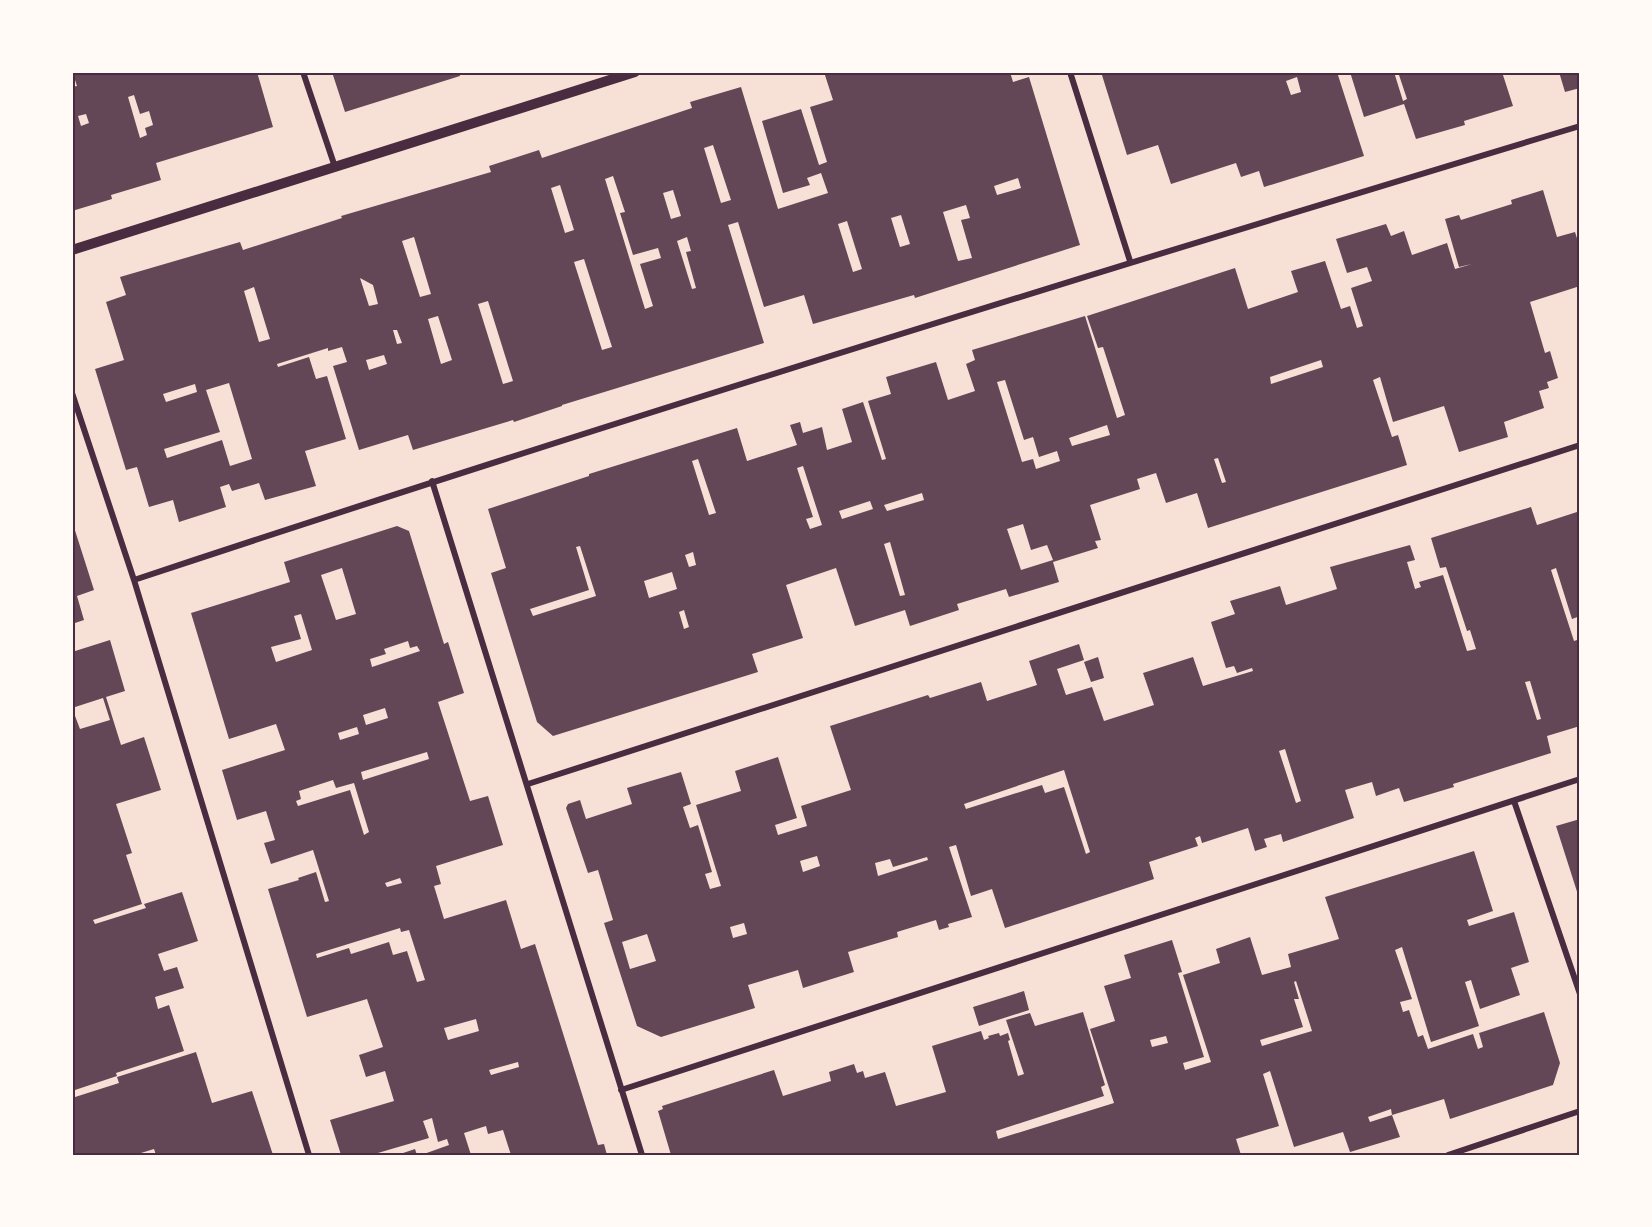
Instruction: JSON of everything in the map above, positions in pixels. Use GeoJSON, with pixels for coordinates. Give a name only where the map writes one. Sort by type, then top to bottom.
{"type":"FeatureCollection","features":[{"type":"Feature","properties":{"kind":"street"},"geometry":{"type":"LineString","coordinates":[[303,72],[335,167]]}},
{"type":"Feature","properties":{"kind":"street"},"geometry":{"type":"LineString","coordinates":[[72,250],[635,72]]}},
{"type":"Feature","properties":{"kind":"street"},"geometry":{"type":"LineString","coordinates":[[1070,72],[1130,261]]}},
{"type":"Feature","properties":{"kind":"street"},"geometry":{"type":"LineString","coordinates":[[134,580],[432,481],[1130,261],[1580,126]]}},
{"type":"Feature","properties":{"kind":"street"},"geometry":{"type":"LineString","coordinates":[[72,393],[134,580],[309,1155]]}},
{"type":"Feature","properties":{"kind":"street"},"geometry":{"type":"LineString","coordinates":[[528,783],[1580,445]]}},
{"type":"Feature","properties":{"kind":"street"},"geometry":{"type":"LineString","coordinates":[[432,481],[528,783],[642,1155]]}},
{"type":"Feature","properties":{"kind":"street"},"geometry":{"type":"LineString","coordinates":[[621,1090],[1580,779]]}},
{"type":"Feature","properties":{"kind":"street"},"geometry":{"type":"LineString","coordinates":[[1514,801],[1580,994]]}},
{"type":"Feature","properties":{"kind":"street"},"geometry":{"type":"LineString","coordinates":[[1448,1155],[1580,1111]]}},
{"type":"Feature","properties":{"kind":"building"},"geometry":{"type":"Polygon","coordinates":[[[72,72],[257,72],[273,127],[156,163],[161,180],[111,195],[112,199],[72,211],[72,87],[77,86],[75,80],[72,80],[72,72]],[[134,95],[128,97],[140,138],[147,135],[145,128],[153,125],[149,111],[140,114],[134,95]],[[86,114],[78,116],[81,126],[89,123],[86,114]]]}},
{"type":"Feature","properties":{"kind":"building"},"geometry":{"type":"Polygon","coordinates":[[[332,72],[459,72],[460,76],[345,112],[332,72]]]}},
{"type":"Feature","properties":{"kind":"building"},"geometry":{"type":"Polygon","coordinates":[[[824,72],[1010,72],[1013,82],[1029,77],[1080,245],[915,298],[914,295],[813,324],[804,295],[764,307],[738,222],[728,225],[764,343],[514,422],[513,420],[413,450],[408,435],[359,450],[333,366],[347,362],[342,347],[328,351],[328,348],[277,364],[278,367],[309,357],[316,379],[327,376],[346,439],[305,451],[316,486],[265,500],[259,483],[232,491],[229,484],[220,487],[226,507],[179,522],[173,500],[149,507],[137,467],[126,470],[95,369],[124,360],[106,302],[126,295],[120,277],[240,242],[243,250],[342,218],[341,216],[491,172],[489,166],[539,150],[542,158],[692,108],[690,102],[741,87],[778,209],[828,193],[821,173],[807,178],[810,185],[783,193],[762,121],[801,109],[819,165],[827,162],[810,107],[833,100],[824,72]],[[713,145],[704,148],[721,203],[731,200],[713,145]],[[613,176],[605,179],[645,309],[653,306],[640,264],[661,258],[658,248],[633,255],[620,213],[625,212],[613,176]],[[1018,178],[994,186],[997,195],[1021,188],[1018,178]],[[560,185],[551,188],[565,233],[574,230],[560,185]],[[673,190],[663,193],[671,219],[681,216],[673,190]],[[966,205],[943,212],[958,261],[972,258],[961,220],[970,218],[966,205]],[[901,215],[891,218],[900,247],[910,244],[901,215]],[[847,221],[838,224],[853,272],[862,269],[847,221]],[[414,237],[402,241],[420,297],[431,294],[414,237]],[[687,237],[677,241],[692,289],[696,288],[686,252],[691,251],[687,237]],[[584,259],[574,262],[602,350],[612,347],[584,259]],[[360,278],[369,306],[378,304],[373,285],[360,278]],[[254,287],[244,291],[259,342],[270,339],[254,287]],[[488,301],[478,304],[503,384],[513,381],[488,301]],[[438,316],[428,319],[441,364],[452,360],[438,316]],[[393,330],[397,344],[402,343],[397,330],[393,330]],[[384,355],[366,360],[369,370],[387,364],[384,355]],[[229,383],[206,390],[220,432],[164,449],[167,458],[222,440],[230,466],[252,459],[229,383]],[[195,384],[163,394],[166,402],[197,392],[195,384]]]}},
{"type":"Feature","properties":{"kind":"building"},"geometry":{"type":"Polygon","coordinates":[[[1101,72],[1337,72],[1364,156],[1264,187],[1259,171],[1241,177],[1236,163],[1171,184],[1158,145],[1127,155],[1101,72]],[[1297,77],[1286,81],[1291,95],[1301,92],[1297,77]]]}},
{"type":"Feature","properties":{"kind":"building"},"geometry":{"type":"Polygon","coordinates":[[[1350,72],[1394,72],[1403,101],[1407,99],[1398,72],[1502,72],[1513,106],[1464,121],[1465,125],[1416,139],[1404,104],[1364,117],[1350,72]]]}},
{"type":"Feature","properties":{"kind":"building"},"geometry":{"type":"Polygon","coordinates":[[[1559,72],[1580,72],[1580,88],[1565,92],[1559,72]]]}},
{"type":"Feature","properties":{"kind":"building"},"geometry":{"type":"Polygon","coordinates":[[[1543,190],[1557,237],[1575,232],[1580,248],[1580,286],[1530,302],[1545,353],[1550,351],[1558,378],[1547,382],[1549,388],[1539,391],[1544,408],[1504,422],[1508,437],[1459,452],[1444,406],[1393,422],[1380,377],[1373,380],[1392,437],[1398,435],[1407,465],[1208,528],[1197,493],[1166,503],[1156,473],[1137,479],[1140,489],[1090,505],[1101,540],[1095,541],[1098,548],[1053,562],[1059,582],[1009,597],[1006,589],[957,604],[959,610],[910,626],[905,610],[855,626],[836,568],[786,585],[803,638],[752,654],[758,672],[553,736],[537,722],[491,573],[506,568],[488,509],[589,476],[589,474],[737,428],[747,461],[797,445],[790,425],[800,422],[803,433],[822,427],[827,450],[852,442],[842,409],[863,402],[882,460],[886,459],[868,401],[891,394],[886,377],[936,362],[948,400],[975,391],[966,364],[975,360],[972,350],[1085,316],[1117,418],[1125,415],[1103,347],[1098,348],[1087,316],[1235,268],[1248,309],[1298,292],[1291,271],[1325,261],[1341,309],[1350,306],[1357,328],[1363,326],[1351,288],[1372,281],[1367,267],[1347,273],[1336,239],[1386,224],[1391,236],[1404,231],[1412,255],[1447,243],[1455,269],[1472,264],[1459,267],[1445,219],[1459,215],[1461,220],[1512,204],[1511,200],[1543,190]],[[1321,360],[1270,377],[1271,384],[1323,367],[1321,360]],[[1005,380],[997,382],[1022,462],[1033,459],[1036,469],[1060,461],[1057,451],[1039,457],[1033,437],[1024,440],[1005,380]],[[1107,425],[1069,438],[1072,446],[1110,435],[1107,425]],[[1218,458],[1214,459],[1222,483],[1226,482],[1218,458]],[[698,459],[692,461],[709,515],[716,513],[698,459]],[[803,466],[797,468],[813,517],[806,519],[810,529],[822,525],[803,466]],[[922,493],[884,505],[887,511],[924,500],[922,493]],[[870,501],[839,511],[842,519],[873,509],[870,501]],[[1023,524],[1007,529],[1021,570],[1053,560],[1047,545],[1031,550],[1023,524]],[[890,542],[884,544],[900,596],[905,595],[890,542]],[[580,546],[576,547],[589,590],[530,609],[533,616],[596,596],[580,546]],[[693,552],[685,555],[689,567],[696,565],[693,552]],[[672,572],[644,581],[649,598],[677,589],[672,572]],[[684,610],[679,612],[684,629],[689,627],[684,610]]]}},
{"type":"Feature","properties":{"kind":"building"},"geometry":{"type":"Polygon","coordinates":[[[1531,507],[1537,525],[1580,511],[1580,616],[1572,619],[1556,568],[1551,570],[1574,641],[1580,639],[1580,726],[1547,736],[1551,753],[1404,802],[1399,788],[1376,796],[1372,782],[1345,790],[1354,818],[1283,842],[1281,834],[1264,839],[1267,847],[1255,851],[1248,828],[1202,843],[1200,836],[1195,838],[1198,846],[1149,862],[1154,879],[1005,928],[992,889],[971,896],[956,845],[949,847],[972,917],[948,924],[949,927],[939,930],[936,920],[897,932],[898,937],[848,952],[854,972],[803,988],[798,970],[748,985],[755,1008],[661,1037],[637,1026],[604,923],[613,920],[598,870],[588,873],[566,808],[568,804],[580,800],[586,819],[632,804],[627,788],[681,772],[691,804],[683,807],[690,828],[698,825],[712,872],[705,874],[710,889],[721,886],[696,805],[741,791],[735,771],[778,757],[797,818],[775,825],[778,835],[807,826],[801,806],[851,790],[830,726],[928,695],[930,698],[981,682],[987,701],[1037,685],[1029,661],[1079,644],[1084,660],[1057,669],[1066,695],[1092,687],[1104,721],[1154,705],[1143,673],[1193,657],[1203,686],[1253,671],[1252,668],[1237,673],[1234,666],[1226,668],[1211,622],[1235,614],[1230,601],[1280,586],[1286,605],[1337,589],[1330,567],[1410,545],[1415,560],[1407,562],[1415,589],[1421,587],[1419,582],[1443,575],[1467,651],[1476,649],[1470,630],[1467,631],[1446,567],[1440,568],[1431,538],[1531,507]],[[1530,681],[1525,682],[1537,720],[1541,719],[1530,681]],[[1285,749],[1279,751],[1296,803],[1301,801],[1285,749]],[[1064,770],[964,804],[966,809],[1042,785],[1045,793],[1064,787],[1086,854],[1090,852],[1064,770]],[[817,856],[800,861],[803,872],[820,866],[817,856]],[[927,857],[893,867],[890,859],[875,863],[878,876],[928,860],[927,857]],[[744,923],[730,927],[733,938],[747,934],[744,923]],[[647,934],[622,942],[630,969],[656,961],[647,934]]]}},
{"type":"Feature","properties":{"kind":"building"},"geometry":{"type":"Polygon","coordinates":[[[72,521],[94,590],[77,596],[84,620],[72,624],[72,521]]]}},
{"type":"Feature","properties":{"kind":"building"},"geometry":{"type":"Polygon","coordinates":[[[397,526],[409,531],[444,644],[448,642],[464,693],[438,702],[470,801],[488,796],[503,845],[436,866],[441,884],[434,886],[444,919],[506,900],[521,949],[535,944],[598,1145],[604,1144],[607,1155],[511,1155],[503,1130],[488,1134],[486,1126],[464,1133],[471,1155],[421,1155],[449,1145],[447,1139],[438,1142],[432,1118],[423,1121],[429,1138],[371,1155],[341,1155],[330,1120],[394,1101],[385,1071],[366,1077],[359,1055],[383,1047],[367,999],[307,1017],[268,889],[299,880],[298,878],[316,872],[325,902],[329,901],[313,850],[271,864],[264,843],[275,840],[266,811],[237,820],[222,770],[285,750],[276,724],[229,739],[191,613],[290,582],[284,562],[397,526]],[[342,568],[321,575],[336,620],[356,614],[342,568]],[[301,614],[294,616],[301,639],[271,647],[276,662],[312,650],[301,614]],[[408,641],[384,649],[386,654],[370,659],[372,667],[420,651],[417,646],[410,648],[408,641]],[[385,708],[363,715],[366,725],[388,718],[385,708]],[[357,727],[338,733],[340,740],[359,734],[357,727]],[[427,752],[361,772],[363,780],[429,759],[427,752]],[[333,780],[299,791],[301,799],[296,801],[298,806],[350,790],[364,835],[369,832],[354,783],[336,788],[333,780]],[[400,878],[385,883],[387,887],[402,883],[400,878]],[[400,928],[316,954],[317,958],[349,948],[351,954],[389,942],[393,955],[407,951],[417,982],[425,980],[409,930],[401,932],[400,928]],[[476,1019],[444,1028],[448,1040],[479,1031],[476,1019]],[[518,1062],[489,1070],[491,1075],[519,1067],[518,1062]]]}},
{"type":"Feature","properties":{"kind":"building"},"geometry":{"type":"Polygon","coordinates":[[[110,640],[125,691],[106,697],[121,745],[144,737],[161,790],[116,804],[132,853],[126,855],[142,904],[93,920],[95,924],[146,908],[144,904],[182,892],[198,941],[158,954],[164,971],[177,967],[184,988],[155,997],[158,1009],[169,1005],[184,1051],[116,1073],[117,1076],[72,1091],[72,652],[110,640]],[[103,698],[72,708],[80,729],[110,720],[103,698]]]}},
{"type":"Feature","properties":{"kind":"building"},"geometry":{"type":"Polygon","coordinates":[[[1098,657],[1104,678],[1091,682],[1084,662],[1098,657]]]}},
{"type":"Feature","properties":{"kind":"building"},"geometry":{"type":"Polygon","coordinates":[[[1580,819],[1580,901],[1556,826],[1580,819]]]}},
{"type":"Feature","properties":{"kind":"building"},"geometry":{"type":"Polygon","coordinates":[[[1474,851],[1493,911],[1467,920],[1469,926],[1514,912],[1529,962],[1511,968],[1520,995],[1480,1009],[1471,980],[1465,982],[1479,1026],[1431,1042],[1402,947],[1395,950],[1412,999],[1400,1002],[1403,1012],[1409,1010],[1418,1037],[1423,1035],[1428,1049],[1473,1034],[1478,1049],[1483,1047],[1479,1033],[1544,1012],[1560,1063],[1553,1085],[1450,1119],[1444,1099],[1392,1115],[1400,1137],[1350,1152],[1343,1132],[1294,1147],[1270,1071],[1263,1074],[1279,1126],[1236,1139],[1241,1155],[671,1155],[658,1111],[663,1109],[662,1106],[774,1070],[783,1096],[831,1081],[829,1072],[854,1064],[857,1073],[863,1071],[865,1078],[885,1072],[896,1106],[946,1092],[932,1046],[981,1031],[984,1040],[989,1038],[988,1036],[1008,1033],[1010,1040],[1008,1041],[1018,1076],[1024,1074],[1006,1020],[1030,1013],[1035,1026],[1083,1012],[1105,1085],[1101,1087],[1104,1096],[996,1131],[998,1139],[1114,1103],[1090,1029],[1115,1021],[1104,986],[1131,978],[1124,955],[1172,940],[1182,972],[1178,973],[1204,1057],[1183,1063],[1185,1070],[1211,1062],[1183,975],[1220,963],[1216,949],[1250,937],[1262,975],[1291,967],[1288,954],[1339,939],[1325,897],[1474,851]],[[1296,981],[1294,982],[1299,999],[1294,999],[1303,1027],[1260,1040],[1262,1046],[1312,1031],[1296,981]],[[1166,1036],[1150,1040],[1152,1047],[1168,1043],[1166,1036]],[[1391,1109],[1368,1117],[1370,1122],[1392,1115],[1391,1109]]]}},
{"type":"Feature","properties":{"kind":"building"},"geometry":{"type":"Polygon","coordinates":[[[1024,991],[1029,1010],[979,1026],[973,1007],[1024,991]]]}},
{"type":"Feature","properties":{"kind":"building"},"geometry":{"type":"Polygon","coordinates":[[[196,1052],[212,1103],[252,1091],[273,1155],[156,1155],[154,1149],[141,1153],[142,1155],[72,1155],[72,1098],[119,1083],[117,1077],[196,1052]]]}},
{"type":"Feature","properties":{"kind":"building"},"geometry":{"type":"Polygon","coordinates":[[[415,1149],[417,1155],[397,1155],[415,1149]]]}}]}
